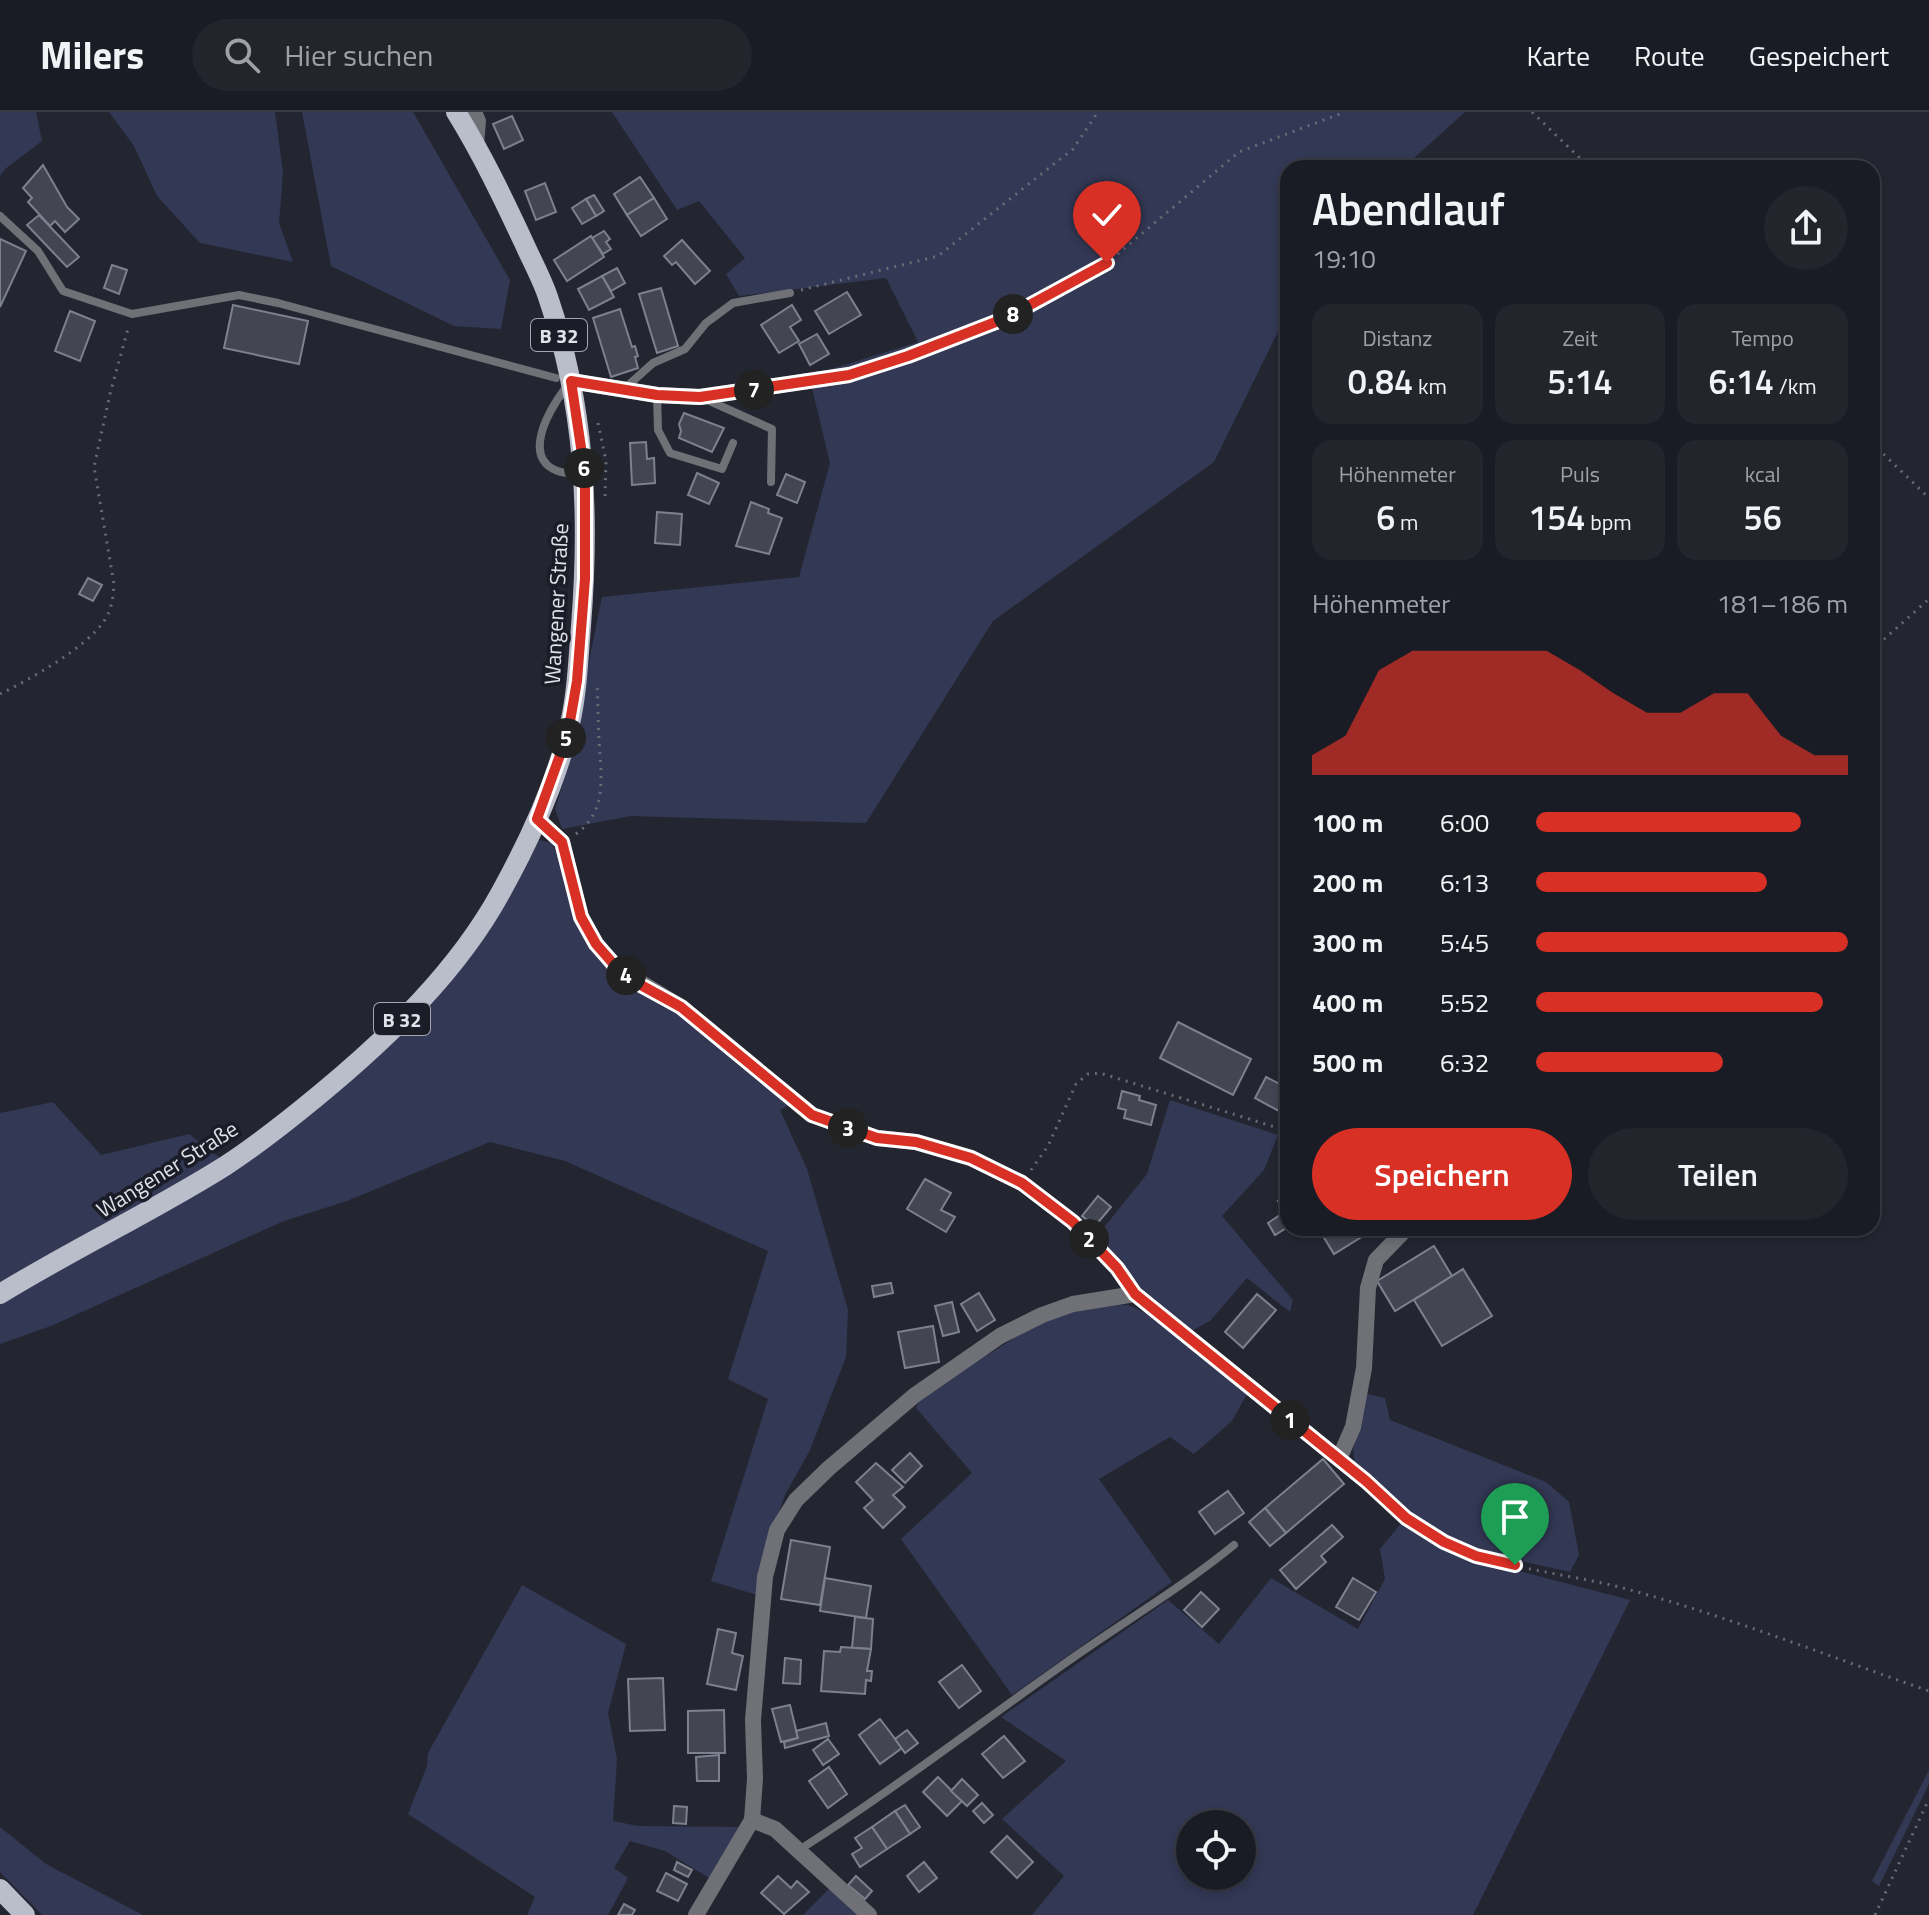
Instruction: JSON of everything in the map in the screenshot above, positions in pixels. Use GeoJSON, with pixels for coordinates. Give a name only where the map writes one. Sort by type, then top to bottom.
{"type":"FeatureCollection","features":[{"type":"Feature","properties":{"kind":"main road","name":"Wangener Straße"},"geometry":{"type":"LineString","coordinates":[[0,1294],[227,1164],[340,1076],[419,1002],[467,945],[501,894],[537,819],[568,733],[577,681],[585,579],[585,474],[571,381],[547,294],[476,144],[456,112]]}},
{"type":"Feature","properties":{"kind":"main road"},"geometry":{"type":"LineString","coordinates":[[0,1889],[25,1915]]}},
{"type":"Feature","properties":{"kind":"street"},"geometry":{"type":"LineString","coordinates":[[474,112],[478,121],[476,144]]}},
{"type":"Feature","properties":{"kind":"street"},"geometry":{"type":"LineString","coordinates":[[571,381],[657,395],[700,397],[849,375]]}},
{"type":"Feature","properties":{"kind":"street"},"geometry":{"type":"LineString","coordinates":[[537,819],[562,842],[581,917],[596,944],[617,968],[681,1007],[812,1115],[877,1138],[916,1142],[971,1158],[1022,1183],[1073,1222],[1117,1268],[1135,1294],[1339,1459],[1353,1427],[1364,1368],[1368,1288],[1376,1260],[1399,1236]]}},
{"type":"Feature","properties":{"kind":"street"},"geometry":{"type":"LineString","coordinates":[[696,1915],[752,1820],[755,1779],[753,1720],[765,1577],[777,1530],[796,1500],[915,1395],[1000,1336],[1073,1304],[1135,1294]]}},
{"type":"Feature","properties":{"kind":"street"},"geometry":{"type":"LineString","coordinates":[[752,1820],[775,1829],[869,1915]]}},
{"type":"Feature","properties":{"kind":"lane"},"geometry":{"type":"LineString","coordinates":[[0,216],[38,251],[63,291],[132,314],[239,295],[571,381],[544,420],[538,440],[541,456],[550,466],[565,474],[585,474]]}},
{"type":"Feature","properties":{"kind":"lane"},"geometry":{"type":"LineString","coordinates":[[623,389],[653,363],[685,349],[706,323],[733,303],[790,293]]}},
{"type":"Feature","properties":{"kind":"lane"},"geometry":{"type":"LineString","coordinates":[[657,395],[658,430],[670,453],[722,469],[733,443]]}},
{"type":"Feature","properties":{"kind":"lane"},"geometry":{"type":"LineString","coordinates":[[700,397],[772,429],[771,482]]}},
{"type":"Feature","properties":{"kind":"lane"},"geometry":{"type":"LineString","coordinates":[[799,1850],[854,1815],[1117,1626],[1192,1579],[1234,1545]]}},
{"type":"Feature","properties":{"kind":"path"},"geometry":{"type":"LineString","coordinates":[[790,293],[938,256],[1073,149],[1098,112]]}},
{"type":"Feature","properties":{"kind":"path"},"geometry":{"type":"LineString","coordinates":[[849,375],[1006,318],[1107,263],[1239,152],[1345,112]]}},
{"type":"Feature","properties":{"kind":"path"},"geometry":{"type":"LineString","coordinates":[[1532,112],[1582,160]]}},
{"type":"Feature","properties":{"kind":"path"},"geometry":{"type":"LineString","coordinates":[[0,694],[22,683],[89,638],[105,621],[112,604],[114,584],[94,467],[132,314]]}},
{"type":"Feature","properties":{"kind":"path"},"geometry":{"type":"LineString","coordinates":[[1880,451],[1929,498]]}},
{"type":"Feature","properties":{"kind":"path"},"geometry":{"type":"LineString","coordinates":[[1880,643],[1929,599]]}},
{"type":"Feature","properties":{"kind":"path"},"geometry":{"type":"LineString","coordinates":[[1022,1183],[1048,1146],[1076,1084],[1088,1074],[1100,1073],[1280,1129]]}},
{"type":"Feature","properties":{"kind":"path"},"geometry":{"type":"LineString","coordinates":[[1339,1459],[1406,1518],[1444,1542],[1476,1556],[1623,1588],[1727,1620],[1929,1691]]}},
{"type":"Feature","properties":{"kind":"path"},"geometry":{"type":"LineString","coordinates":[[1875,1915],[1929,1799]]}},
{"type":"Feature","properties":{"kind":"shaded area"},"geometry":{"type":"Polygon","coordinates":[[[0,112],[36,112],[42,141],[0,176],[0,112]]]}},
{"type":"Feature","properties":{"kind":"shaded area"},"geometry":{"type":"Polygon","coordinates":[[[109,112],[275,112],[283,173],[279,223],[293,262],[200,243],[157,196],[134,146],[109,112]]]}},
{"type":"Feature","properties":{"kind":"shaded area"},"geometry":{"type":"Polygon","coordinates":[[[302,112],[413,112],[510,280],[501,329],[454,326],[331,266],[302,112]]]}},
{"type":"Feature","properties":{"kind":"shaded area"},"geometry":{"type":"Polygon","coordinates":[[[612,112],[1465,112],[1412,160],[1280,160],[1280,327],[1214,462],[993,621],[866,823],[631,816],[562,829],[555,809],[578,735],[602,597],[799,577],[830,463],[809,376],[918,342],[886,278],[739,296],[726,274],[745,258],[699,201],[677,210],[612,112]]]}},
{"type":"Feature","properties":{"kind":"shaded area"},"geometry":{"type":"Polygon","coordinates":[[[539,840],[552,843],[596,944],[593,953],[606,967],[683,1016],[791,1104],[780,1110],[807,1169],[848,1310],[846,1357],[810,1450],[785,1495],[767,1545],[757,1595],[711,1581],[768,1399],[728,1379],[768,1251],[565,1161],[490,1142],[347,1201],[284,1221],[51,1326],[0,1344],[0,1113],[53,1102],[101,1155],[189,1134],[228,1164],[318,1096],[513,890],[539,840]]]}},
{"type":"Feature","properties":{"kind":"shaded area"},"geometry":{"type":"Polygon","coordinates":[[[1170,1100],[1278,1135],[1264,1170],[1222,1216],[1293,1300],[1290,1312],[1247,1278],[1210,1321],[1188,1333],[1149,1297],[1097,1236],[1147,1174],[1170,1100]]]}},
{"type":"Feature","properties":{"kind":"shaded area"},"geometry":{"type":"Polygon","coordinates":[[[1106,1303],[1128,1305],[1146,1313],[1248,1392],[1232,1421],[1194,1454],[1170,1437],[1099,1479],[1172,1582],[1012,1695],[901,1539],[972,1473],[916,1408],[922,1395],[1044,1320],[1106,1303]]]}},
{"type":"Feature","properties":{"kind":"shaded area"},"geometry":{"type":"Polygon","coordinates":[[[1367,1394],[1385,1398],[1390,1420],[1546,1482],[1569,1502],[1579,1555],[1570,1572],[1476,1551],[1423,1523],[1355,1467],[1353,1449],[1367,1394]]]}},
{"type":"Feature","properties":{"kind":"shaded area"},"geometry":{"type":"Polygon","coordinates":[[[1403,1521],[1433,1540],[1485,1562],[1630,1600],[1473,1915],[1032,1915],[1064,1876],[1002,1819],[1066,1761],[1001,1717],[1168,1600],[1219,1644],[1271,1578],[1358,1629],[1385,1579],[1380,1549],[1403,1521]]]}},
{"type":"Feature","properties":{"kind":"shaded area"},"geometry":{"type":"Polygon","coordinates":[[[522,1585],[626,1644],[608,1713],[617,1759],[613,1821],[638,1826],[739,1827],[709,1878],[665,1851],[630,1841],[614,1868],[628,1878],[608,1915],[527,1915],[535,1897],[408,1814],[427,1766],[428,1753],[522,1585]]]}},
{"type":"Feature","properties":{"kind":"shaded area"},"geometry":{"type":"Polygon","coordinates":[[[1929,1770],[1929,1784],[1879,1886],[1872,1881],[1929,1770]]]}},
{"type":"Feature","properties":{"kind":"shaded area"},"geometry":{"type":"Polygon","coordinates":[[[0,1827],[46,1864],[143,1915],[42,1915],[0,1872],[0,1827]]]}},
{"type":"Feature","properties":{"kind":"shaded area"},"geometry":{"type":"Polygon","coordinates":[[[830,1888],[860,1915],[803,1915],[830,1888]]]}},
{"type":"Feature","properties":{"kind":"building"},"geometry":{"type":"Polygon","coordinates":[[[512,116],[523,140],[504,149],[493,124],[512,116]]]}},
{"type":"Feature","properties":{"kind":"building"},"geometry":{"type":"Polygon","coordinates":[[[43,165],[67,207],[79,219],[65,232],[55,221],[50,226],[28,202],[32,198],[23,188],[43,165]]]}},
{"type":"Feature","properties":{"kind":"building"},"geometry":{"type":"Polygon","coordinates":[[[640,177],[654,198],[627,215],[614,194],[640,177]]]}},
{"type":"Feature","properties":{"kind":"building"},"geometry":{"type":"Polygon","coordinates":[[[545,183],[556,212],[536,220],[525,191],[545,183]]]}},
{"type":"Feature","properties":{"kind":"building"},"geometry":{"type":"Polygon","coordinates":[[[594,195],[604,211],[596,216],[586,199],[594,195]]]}},
{"type":"Feature","properties":{"kind":"building"},"geometry":{"type":"Polygon","coordinates":[[[654,198],[667,219],[641,236],[627,215],[654,198]]]}},
{"type":"Feature","properties":{"kind":"building"},"geometry":{"type":"Polygon","coordinates":[[[586,199],[596,216],[582,224],[572,208],[586,199]]]}},
{"type":"Feature","properties":{"kind":"building"},"geometry":{"type":"Polygon","coordinates":[[[39,215],[79,257],[67,267],[27,225],[39,215]]]}},
{"type":"Feature","properties":{"kind":"building"},"geometry":{"type":"Polygon","coordinates":[[[604,231],[610,239],[606,242],[611,249],[603,254],[592,238],[604,231]]]}},
{"type":"Feature","properties":{"kind":"building"},"geometry":{"type":"Polygon","coordinates":[[[591,236],[604,257],[567,281],[554,260],[591,236]]]}},
{"type":"Feature","properties":{"kind":"building"},"geometry":{"type":"Polygon","coordinates":[[[0,239],[26,251],[0,307],[0,239]]]}},
{"type":"Feature","properties":{"kind":"building"},"geometry":{"type":"Polygon","coordinates":[[[682,240],[710,271],[695,284],[676,262],[672,265],[664,256],[682,240]]]}},
{"type":"Feature","properties":{"kind":"building"},"geometry":{"type":"Polygon","coordinates":[[[112,265],[127,270],[119,294],[104,288],[112,265]]]}},
{"type":"Feature","properties":{"kind":"building"},"geometry":{"type":"Polygon","coordinates":[[[617,268],[625,283],[611,291],[602,276],[617,268]]]}},
{"type":"Feature","properties":{"kind":"building"},"geometry":{"type":"Polygon","coordinates":[[[602,276],[614,297],[589,310],[578,289],[602,276]]]}},
{"type":"Feature","properties":{"kind":"building"},"geometry":{"type":"Polygon","coordinates":[[[661,288],[678,346],[657,353],[639,294],[661,288]]]}},
{"type":"Feature","properties":{"kind":"building"},"geometry":{"type":"Polygon","coordinates":[[[847,292],[861,315],[829,334],[815,311],[847,292]]]}},
{"type":"Feature","properties":{"kind":"building"},"geometry":{"type":"Polygon","coordinates":[[[233,305],[308,321],[299,364],[224,348],[233,305]]]}},
{"type":"Feature","properties":{"kind":"building"},"geometry":{"type":"Polygon","coordinates":[[[792,305],[801,320],[790,327],[799,341],[779,353],[761,325],[792,305]]]}},
{"type":"Feature","properties":{"kind":"building"},"geometry":{"type":"Polygon","coordinates":[[[620,309],[632,347],[635,346],[638,368],[611,377],[593,318],[620,309]]]}},
{"type":"Feature","properties":{"kind":"building"},"geometry":{"type":"Polygon","coordinates":[[[70,311],[95,321],[80,361],[55,351],[70,311]]]}},
{"type":"Feature","properties":{"kind":"building"},"geometry":{"type":"Polygon","coordinates":[[[817,334],[829,354],[810,365],[799,344],[817,334]]]}},
{"type":"Feature","properties":{"kind":"building"},"geometry":{"type":"Polygon","coordinates":[[[684,413],[724,428],[712,452],[679,438],[679,424],[684,413]]]}},
{"type":"Feature","properties":{"kind":"building"},"geometry":{"type":"Polygon","coordinates":[[[646,442],[647,459],[654,458],[655,483],[632,485],[630,443],[646,442]]]}},
{"type":"Feature","properties":{"kind":"building"},"geometry":{"type":"Polygon","coordinates":[[[697,473],[719,483],[709,504],[688,495],[697,473]]]}},
{"type":"Feature","properties":{"kind":"building"},"geometry":{"type":"Polygon","coordinates":[[[786,474],[805,482],[797,503],[777,495],[786,474]]]}},
{"type":"Feature","properties":{"kind":"building"},"geometry":{"type":"Polygon","coordinates":[[[751,502],[782,518],[769,554],[736,546],[751,502]]]}},
{"type":"Feature","properties":{"kind":"building"},"geometry":{"type":"Polygon","coordinates":[[[657,512],[682,514],[680,545],[655,543],[657,512]]]}},
{"type":"Feature","properties":{"kind":"building"},"geometry":{"type":"Polygon","coordinates":[[[88,578],[102,585],[93,601],[79,594],[88,578]]]}},
{"type":"Feature","properties":{"kind":"building"},"geometry":{"type":"Polygon","coordinates":[[[1178,1022],[1251,1059],[1233,1095],[1160,1058],[1178,1022]]]}},
{"type":"Feature","properties":{"kind":"building"},"geometry":{"type":"Polygon","coordinates":[[[1266,1077],[1280,1084],[1280,1112],[1255,1098],[1266,1077]]]}},
{"type":"Feature","properties":{"kind":"building"},"geometry":{"type":"Polygon","coordinates":[[[1122,1091],[1156,1105],[1151,1125],[1124,1118],[1126,1110],[1118,1108],[1122,1091]]]}},
{"type":"Feature","properties":{"kind":"building"},"geometry":{"type":"Polygon","coordinates":[[[925,1179],[951,1193],[941,1210],[955,1217],[946,1232],[907,1209],[925,1179]]]}},
{"type":"Feature","properties":{"kind":"building"},"geometry":{"type":"Polygon","coordinates":[[[1098,1196],[1111,1207],[1095,1226],[1082,1216],[1098,1196]]]}},
{"type":"Feature","properties":{"kind":"building"},"geometry":{"type":"Polygon","coordinates":[[[1280,1215],[1280,1232],[1275,1235],[1268,1223],[1280,1215]]]}},
{"type":"Feature","properties":{"kind":"building"},"geometry":{"type":"Polygon","coordinates":[[[1323,1236],[1363,1236],[1334,1254],[1323,1236]]]}},
{"type":"Feature","properties":{"kind":"building"},"geometry":{"type":"Polygon","coordinates":[[[1434,1246],[1452,1276],[1395,1311],[1377,1281],[1434,1246]]]}},
{"type":"Feature","properties":{"kind":"building"},"geometry":{"type":"Polygon","coordinates":[[[1463,1269],[1492,1316],[1442,1346],[1414,1300],[1463,1269]]]}},
{"type":"Feature","properties":{"kind":"building"},"geometry":{"type":"Polygon","coordinates":[[[891,1283],[893,1293],[874,1297],[872,1286],[891,1283]]]}},
{"type":"Feature","properties":{"kind":"building"},"geometry":{"type":"Polygon","coordinates":[[[979,1293],[995,1320],[977,1331],[961,1304],[979,1293]]]}},
{"type":"Feature","properties":{"kind":"building"},"geometry":{"type":"Polygon","coordinates":[[[1257,1294],[1276,1310],[1243,1348],[1225,1332],[1257,1294]]]}},
{"type":"Feature","properties":{"kind":"building"},"geometry":{"type":"Polygon","coordinates":[[[952,1302],[959,1332],[943,1336],[935,1306],[952,1302]]]}},
{"type":"Feature","properties":{"kind":"building"},"geometry":{"type":"Polygon","coordinates":[[[933,1326],[939,1362],[905,1368],[898,1332],[933,1326]]]}},
{"type":"Feature","properties":{"kind":"building"},"geometry":{"type":"Polygon","coordinates":[[[910,1453],[922,1466],[905,1483],[892,1470],[910,1453]]]}},
{"type":"Feature","properties":{"kind":"building"},"geometry":{"type":"Polygon","coordinates":[[[1323,1459],[1344,1484],[1286,1533],[1265,1508],[1323,1459]]]}},
{"type":"Feature","properties":{"kind":"building"},"geometry":{"type":"Polygon","coordinates":[[[876,1463],[903,1487],[893,1495],[905,1507],[883,1528],[864,1508],[873,1500],[856,1482],[876,1463]]]}},
{"type":"Feature","properties":{"kind":"building"},"geometry":{"type":"Polygon","coordinates":[[[1228,1491],[1244,1513],[1215,1534],[1199,1512],[1228,1491]]]}},
{"type":"Feature","properties":{"kind":"building"},"geometry":{"type":"Polygon","coordinates":[[[1265,1508],[1286,1533],[1270,1546],[1249,1522],[1265,1508]]]}},
{"type":"Feature","properties":{"kind":"building"},"geometry":{"type":"Polygon","coordinates":[[[1332,1525],[1343,1537],[1321,1556],[1326,1562],[1296,1589],[1280,1570],[1332,1525]]]}},
{"type":"Feature","properties":{"kind":"building"},"geometry":{"type":"Polygon","coordinates":[[[791,1540],[830,1547],[820,1605],[781,1599],[791,1540]]]}},
{"type":"Feature","properties":{"kind":"building"},"geometry":{"type":"Polygon","coordinates":[[[825,1578],[871,1586],[866,1618],[820,1611],[825,1578]]]}},
{"type":"Feature","properties":{"kind":"building"},"geometry":{"type":"Polygon","coordinates":[[[1353,1578],[1376,1592],[1359,1620],[1336,1607],[1353,1578]]]}},
{"type":"Feature","properties":{"kind":"building"},"geometry":{"type":"Polygon","coordinates":[[[1201,1592],[1219,1609],[1202,1627],[1184,1610],[1201,1592]]]}},
{"type":"Feature","properties":{"kind":"building"},"geometry":{"type":"Polygon","coordinates":[[[855,1617],[873,1619],[871,1649],[852,1648],[855,1617]]]}},
{"type":"Feature","properties":{"kind":"building"},"geometry":{"type":"Polygon","coordinates":[[[718,1629],[736,1633],[732,1653],[743,1656],[736,1690],[707,1684],[718,1629]]]}},
{"type":"Feature","properties":{"kind":"building"},"geometry":{"type":"Polygon","coordinates":[[[841,1647],[871,1649],[867,1671],[872,1671],[871,1681],[866,1680],[865,1694],[821,1691],[824,1651],[840,1652],[841,1647]]]}},
{"type":"Feature","properties":{"kind":"building"},"geometry":{"type":"Polygon","coordinates":[[[785,1658],[801,1660],[800,1684],[783,1683],[785,1658]]]}},
{"type":"Feature","properties":{"kind":"building"},"geometry":{"type":"Polygon","coordinates":[[[962,1665],[981,1691],[959,1708],[939,1682],[962,1665]]]}},
{"type":"Feature","properties":{"kind":"building"},"geometry":{"type":"Polygon","coordinates":[[[663,1678],[665,1730],[630,1731],[628,1679],[663,1678]]]}},
{"type":"Feature","properties":{"kind":"building"},"geometry":{"type":"Polygon","coordinates":[[[790,1705],[798,1738],[781,1742],[772,1709],[790,1705]]]}},
{"type":"Feature","properties":{"kind":"building"},"geometry":{"type":"Polygon","coordinates":[[[724,1710],[725,1753],[688,1753],[688,1711],[724,1710]]]}},
{"type":"Feature","properties":{"kind":"building"},"geometry":{"type":"Polygon","coordinates":[[[880,1719],[902,1748],[880,1764],[859,1735],[880,1719]]]}},
{"type":"Feature","properties":{"kind":"building"},"geometry":{"type":"Polygon","coordinates":[[[826,1723],[829,1736],[785,1748],[784,1742],[798,1738],[796,1731],[826,1723]]]}},
{"type":"Feature","properties":{"kind":"building"},"geometry":{"type":"Polygon","coordinates":[[[907,1730],[918,1743],[905,1753],[895,1739],[907,1730]]]}},
{"type":"Feature","properties":{"kind":"building"},"geometry":{"type":"Polygon","coordinates":[[[1004,1736],[1025,1761],[1003,1778],[982,1754],[1004,1736]]]}},
{"type":"Feature","properties":{"kind":"building"},"geometry":{"type":"Polygon","coordinates":[[[828,1739],[839,1754],[823,1765],[813,1750],[828,1739]]]}},
{"type":"Feature","properties":{"kind":"building"},"geometry":{"type":"Polygon","coordinates":[[[719,1755],[719,1781],[697,1781],[696,1757],[719,1755]]]}},
{"type":"Feature","properties":{"kind":"building"},"geometry":{"type":"Polygon","coordinates":[[[829,1767],[847,1794],[828,1808],[809,1781],[829,1767]]]}},
{"type":"Feature","properties":{"kind":"building"},"geometry":{"type":"Polygon","coordinates":[[[938,1777],[962,1801],[947,1816],[923,1792],[938,1777]]]}},
{"type":"Feature","properties":{"kind":"building"},"geometry":{"type":"Polygon","coordinates":[[[962,1779],[978,1795],[967,1806],[951,1791],[962,1779]]]}},
{"type":"Feature","properties":{"kind":"building"},"geometry":{"type":"Polygon","coordinates":[[[982,1803],[993,1815],[984,1823],[973,1811],[982,1803]]]}},
{"type":"Feature","properties":{"kind":"building"},"geometry":{"type":"Polygon","coordinates":[[[905,1805],[920,1827],[910,1834],[895,1811],[905,1805]]]}},
{"type":"Feature","properties":{"kind":"building"},"geometry":{"type":"Polygon","coordinates":[[[674,1806],[687,1807],[686,1824],[673,1823],[674,1806]]]}},
{"type":"Feature","properties":{"kind":"building"},"geometry":{"type":"Polygon","coordinates":[[[895,1811],[910,1834],[887,1849],[872,1827],[895,1811]]]}},
{"type":"Feature","properties":{"kind":"building"},"geometry":{"type":"Polygon","coordinates":[[[872,1827],[887,1849],[860,1867],[852,1854],[862,1848],[855,1838],[872,1827]]]}},
{"type":"Feature","properties":{"kind":"building"},"geometry":{"type":"Polygon","coordinates":[[[1007,1836],[1033,1862],[1017,1878],[991,1852],[1007,1836]]]}},
{"type":"Feature","properties":{"kind":"building"},"geometry":{"type":"Polygon","coordinates":[[[677,1862],[692,1870],[688,1877],[674,1870],[677,1862]]]}},
{"type":"Feature","properties":{"kind":"building"},"geometry":{"type":"Polygon","coordinates":[[[924,1862],[937,1878],[919,1892],[907,1876],[924,1862]]]}},
{"type":"Feature","properties":{"kind":"building"},"geometry":{"type":"Polygon","coordinates":[[[666,1873],[687,1884],[678,1901],[657,1891],[666,1873]]]}},
{"type":"Feature","properties":{"kind":"building"},"geometry":{"type":"Polygon","coordinates":[[[778,1876],[791,1888],[797,1881],[809,1892],[784,1914],[761,1893],[778,1876]]]}},
{"type":"Feature","properties":{"kind":"building"},"geometry":{"type":"Polygon","coordinates":[[[856,1876],[872,1891],[865,1899],[848,1885],[856,1876]]]}},
{"type":"Feature","properties":{"kind":"building"},"geometry":{"type":"Polygon","coordinates":[[[624,1904],[635,1910],[632,1915],[618,1915],[624,1904]]]}},
{"type":"Feature","properties":{"kind":"route"},"geometry":{"type":"LineString","coordinates":[[1107,263],[1006,318],[849,375],[700,397],[657,395],[571,381],[585,474],[585,579],[577,681],[568,733],[537,819],[562,842],[581,917],[596,944],[617,968],[681,1007],[812,1115],[877,1138],[916,1142],[971,1158],[1022,1183],[1073,1222],[1117,1268],[1135,1294],[1366,1481],[1406,1518],[1444,1542],[1476,1556],[1515,1565]]}}]}
